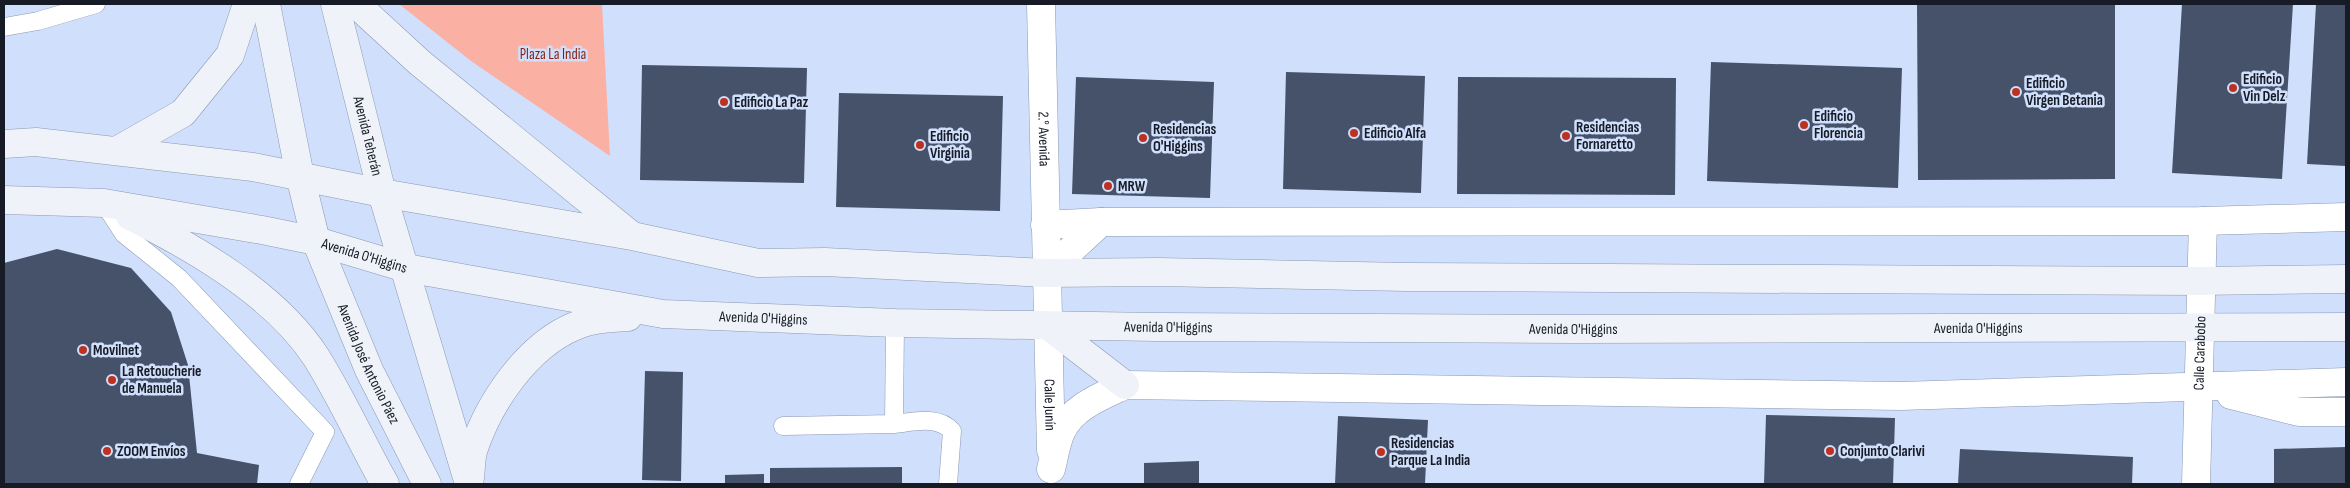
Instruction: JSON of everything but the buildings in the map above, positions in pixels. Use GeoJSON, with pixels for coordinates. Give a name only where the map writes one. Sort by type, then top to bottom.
{"type":"FeatureCollection","features":[{"type":"Feature","properties":{"kind":"main road"},"geometry":{"type":"LineString","coordinates":[[118,150],[183,114],[230,55],[247,4]]}},
{"type":"Feature","properties":{"kind":"main road"},"geometry":{"type":"LineString","coordinates":[[266,4],[300,176],[316,241]]}},
{"type":"Feature","properties":{"kind":"main road","name":"Avenida Teherán"},"geometry":{"type":"LineString","coordinates":[[335,4],[382,193],[406,268]]}},
{"type":"Feature","properties":{"kind":"main road"},"geometry":{"type":"LineString","coordinates":[[356,4],[419,62],[632,236]]}},
{"type":"Feature","properties":{"kind":"main road"},"geometry":{"type":"LineString","coordinates":[[4,144],[36,142],[253,166],[382,193],[632,236],[758,262],[824,262],[1046,273],[2200,281],[2346,279]]}},
{"type":"Feature","properties":{"kind":"main road","name":"Avenida O'Higgins"},"geometry":{"type":"LineString","coordinates":[[4,200],[104,203],[316,241],[406,268],[663,314],[895,323],[1048,325],[1568,329],[2201,329],[2346,327]]}},
{"type":"Feature","properties":{"kind":"main road"},"geometry":{"type":"LineString","coordinates":[[104,203],[158,230],[247,285],[289,323],[315,355],[342,400],[367,453],[385,484]]}},
{"type":"Feature","properties":{"kind":"main road","name":"Avenida José Antonio Páez"},"geometry":{"type":"LineString","coordinates":[[316,241],[370,370],[427,484]]}},
{"type":"Feature","properties":{"kind":"main road"},"geometry":{"type":"LineString","coordinates":[[406,268],[469,484]]}},
{"type":"Feature","properties":{"kind":"main road"},"geometry":{"type":"LineString","coordinates":[[469,484],[473,452],[489,415],[511,378],[526,359],[548,341],[575,326],[601,318],[663,314]]}},
{"type":"Feature","properties":{"kind":"main road"},"geometry":{"type":"LineString","coordinates":[[1048,325],[1125,385]]}},
{"type":"Feature","properties":{"kind":"street","name":"2.° Avenida"},"geometry":{"type":"LineString","coordinates":[[1041,4],[1046,273]]}},
{"type":"Feature","properties":{"kind":"street"},"geometry":{"type":"LineString","coordinates":[[1045,225],[1101,222],[2203,221],[2346,217]]}},
{"type":"Feature","properties":{"kind":"street","name":"Calle Carabobo"},"geometry":{"type":"LineString","coordinates":[[2196,484],[2203,221]]}},
{"type":"Feature","properties":{"kind":"street"},"geometry":{"type":"LineString","coordinates":[[1046,273],[1101,222]]}},
{"type":"Feature","properties":{"kind":"street","name":"Calle Junín"},"geometry":{"type":"LineString","coordinates":[[1046,273],[1051,477]]}},
{"type":"Feature","properties":{"kind":"street"},"geometry":{"type":"LineString","coordinates":[[1051,477],[1061,432],[1072,416],[1090,403],[1125,385],[1901,396],[2346,382]]}},
{"type":"Feature","properties":{"kind":"street"},"geometry":{"type":"LineString","coordinates":[[2198,386],[2299,412],[2346,412]]}},
{"type":"Feature","properties":{"kind":"lane"},"geometry":{"type":"LineString","coordinates":[[4,27],[38,21],[96,4]]}},
{"type":"Feature","properties":{"kind":"lane"},"geometry":{"type":"LineString","coordinates":[[104,203],[124,234],[179,278],[325,432],[299,484]]}},
{"type":"Feature","properties":{"kind":"lane"},"geometry":{"type":"LineString","coordinates":[[894,424],[895,323]]}},
{"type":"Feature","properties":{"kind":"lane"},"geometry":{"type":"LineString","coordinates":[[784,426],[894,424],[935,421],[945,423],[952,430],[948,484]]}},
{"type":"Feature","properties":{"kind":"green space","name":"Plaza La India"},"geometry":{"type":"Polygon","coordinates":[[[399,4],[602,4],[610,156],[471,61],[399,4]]]}},
{"type":"Feature","properties":{"kind":"place","name":"Edificio Vin Delz"},"geometry":{"type":"Point","coordinates":[2233,88]}},
{"type":"Feature","properties":{"kind":"place","name":"Edificio Virgen Betania"},"geometry":{"type":"Point","coordinates":[2016,92]}},
{"type":"Feature","properties":{"kind":"place","name":"Edificio La Paz"},"geometry":{"type":"Point","coordinates":[724,102]}},
{"type":"Feature","properties":{"kind":"place","name":"Edificio Florencia"},"geometry":{"type":"Point","coordinates":[1804,125]}},
{"type":"Feature","properties":{"kind":"place","name":"Edificio Alfa"},"geometry":{"type":"Point","coordinates":[1354,133]}},
{"type":"Feature","properties":{"kind":"place","name":"Residencias Fornaretto"},"geometry":{"type":"Point","coordinates":[1566,136]}},
{"type":"Feature","properties":{"kind":"place","name":"Residencias O'Higgins"},"geometry":{"type":"Point","coordinates":[1143,138]}},
{"type":"Feature","properties":{"kind":"place","name":"Edificio Virginia"},"geometry":{"type":"Point","coordinates":[920,145]}},
{"type":"Feature","properties":{"kind":"place","name":"MRW"},"geometry":{"type":"Point","coordinates":[1108,186]}},
{"type":"Feature","properties":{"kind":"place","name":"Movilnet"},"geometry":{"type":"Point","coordinates":[83,350]}},
{"type":"Feature","properties":{"kind":"place","name":"La Retoucherie de Manuela"},"geometry":{"type":"Point","coordinates":[112,380]}},
{"type":"Feature","properties":{"kind":"place","name":"ZOOM Envíos"},"geometry":{"type":"Point","coordinates":[107,451]}},
{"type":"Feature","properties":{"kind":"place","name":"Conjunto Clarivi"},"geometry":{"type":"Point","coordinates":[1830,451]}},
{"type":"Feature","properties":{"kind":"place","name":"Residencias Parque La India"},"geometry":{"type":"Point","coordinates":[1381,452]}}]}
